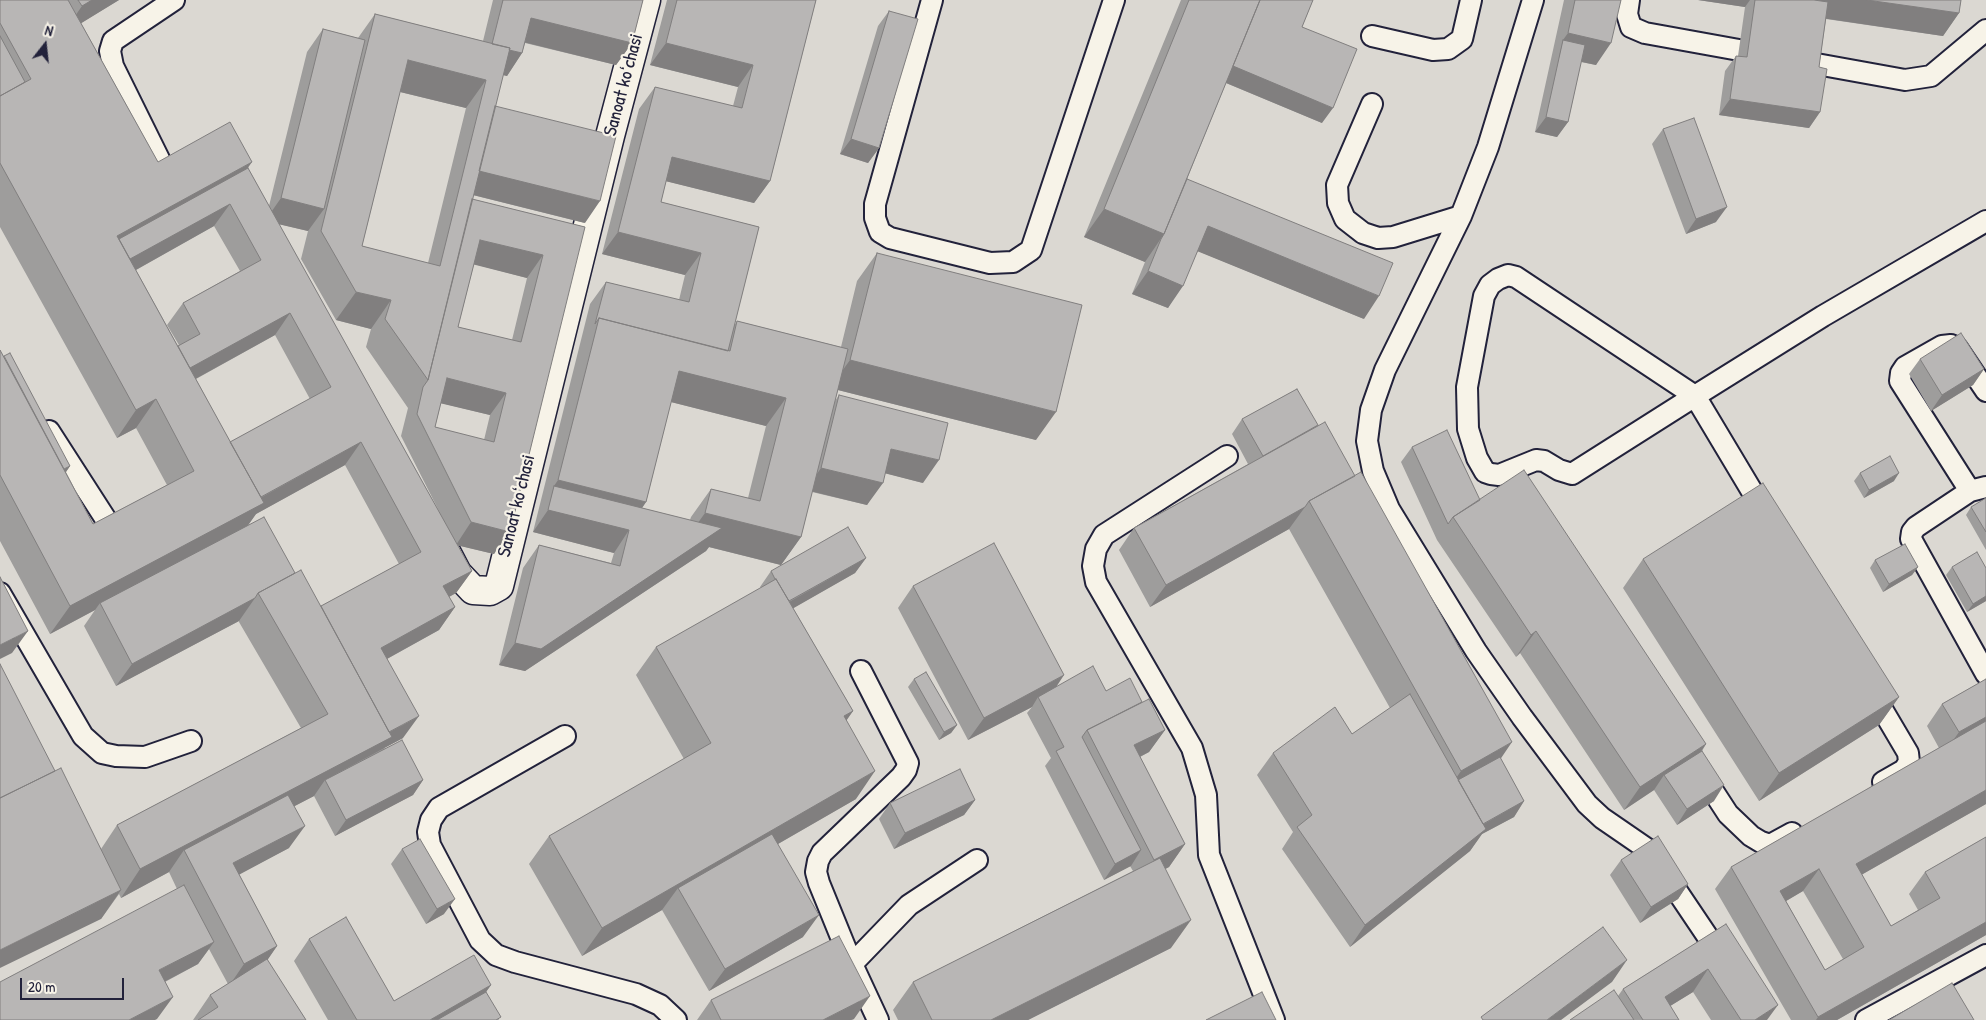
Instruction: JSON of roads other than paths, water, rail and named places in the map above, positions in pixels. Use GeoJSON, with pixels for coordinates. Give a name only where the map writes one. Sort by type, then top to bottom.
{"type":"FeatureCollection","features":[{"type":"Feature","properties":{"kind":"street","name":"Sanoat koʻchasi"},"geometry":{"type":"LineString","coordinates":[[433,528],[457,573],[473,590],[490,591],[499,586],[646,0]]}},
{"type":"Feature","properties":{"kind":"lane"},"geometry":{"type":"LineString","coordinates":[[160,159],[114,66],[110,50],[113,40],[174,0]]}},
{"type":"Feature","properties":{"kind":"lane"},"geometry":{"type":"LineString","coordinates":[[932,0],[875,204],[875,218],[880,232],[890,238],[990,262],[1013,262],[1031,250],[1114,0]]}},
{"type":"Feature","properties":{"kind":"lane"},"geometry":{"type":"LineString","coordinates":[[1372,36],[1433,50],[1448,48],[1462,39],[1471,0]]}},
{"type":"Feature","properties":{"kind":"lane"},"geometry":{"type":"LineString","coordinates":[[1533,0],[1488,147],[1461,216],[1382,378],[1371,410],[1367,440],[1372,471],[1389,509],[1476,651],[1522,717],[1587,804],[1602,818],[1650,851],[1731,972]]}},
{"type":"Feature","properties":{"kind":"lane"},"geometry":{"type":"LineString","coordinates":[[1629,0],[1627,14],[1631,27],[1645,33],[1739,50]]}},
{"type":"Feature","properties":{"kind":"lane"},"geometry":{"type":"LineString","coordinates":[[1811,63],[1905,80],[1931,76],[1986,30]]}},
{"type":"Feature","properties":{"kind":"lane"},"geometry":{"type":"LineString","coordinates":[[1372,104],[1337,185],[1338,202],[1345,219],[1363,233],[1378,238],[1393,237],[1461,216]]}},
{"type":"Feature","properties":{"kind":"lane"},"geometry":{"type":"LineString","coordinates":[[1776,532],[1695,396],[1516,277],[1508,276],[1498,279],[1490,285],[1484,296],[1467,387],[1468,429],[1477,458],[1485,472],[1499,475],[1536,460],[1544,460],[1559,470],[1572,474],[1695,396],[1823,316],[1986,221]]}},
{"type":"Feature","properties":{"kind":"lane"},"geometry":{"type":"LineString","coordinates":[[1986,391],[1957,348],[1951,345],[1942,346],[1906,367],[1901,373],[1900,381],[1978,489],[1916,527],[1912,532],[1911,539],[1986,674]]}},
{"type":"Feature","properties":{"kind":"lane"},"geometry":{"type":"LineString","coordinates":[[37,412],[105,518]]}},
{"type":"Feature","properties":{"kind":"lane"},"geometry":{"type":"LineString","coordinates":[[1227,456],[1104,534],[1096,549],[1093,566],[1096,582],[1192,748],[1206,795],[1209,855],[1274,1020]]}},
{"type":"Feature","properties":{"kind":"lane"},"geometry":{"type":"LineString","coordinates":[[0,593],[82,736],[102,753],[116,756],[145,757],[191,741]]}},
{"type":"Feature","properties":{"kind":"lane"},"geometry":{"type":"LineString","coordinates":[[861,671],[908,763],[901,777],[822,853],[816,872],[852,964],[878,1020]]}},
{"type":"Feature","properties":{"kind":"lane"},"geometry":{"type":"LineString","coordinates":[[1863,677],[1908,753],[1909,762],[1904,770],[1870,789]]}},
{"type":"Feature","properties":{"kind":"lane"},"geometry":{"type":"LineString","coordinates":[[566,736],[439,808],[431,820],[428,832],[430,845],[480,940],[496,955],[515,962],[636,994],[660,1005],[676,1020]]}},
{"type":"Feature","properties":{"kind":"lane"},"geometry":{"type":"LineString","coordinates":[[1701,773],[1728,814],[1751,836],[1761,842],[1770,845],[1812,822]]}},
{"type":"Feature","properties":{"kind":"lane"},"geometry":{"type":"LineString","coordinates":[[852,964],[909,905],[978,860]]}},
{"type":"Feature","properties":{"kind":"lane"},"geometry":{"type":"LineString","coordinates":[[1866,1020],[1986,955]]}}]}
